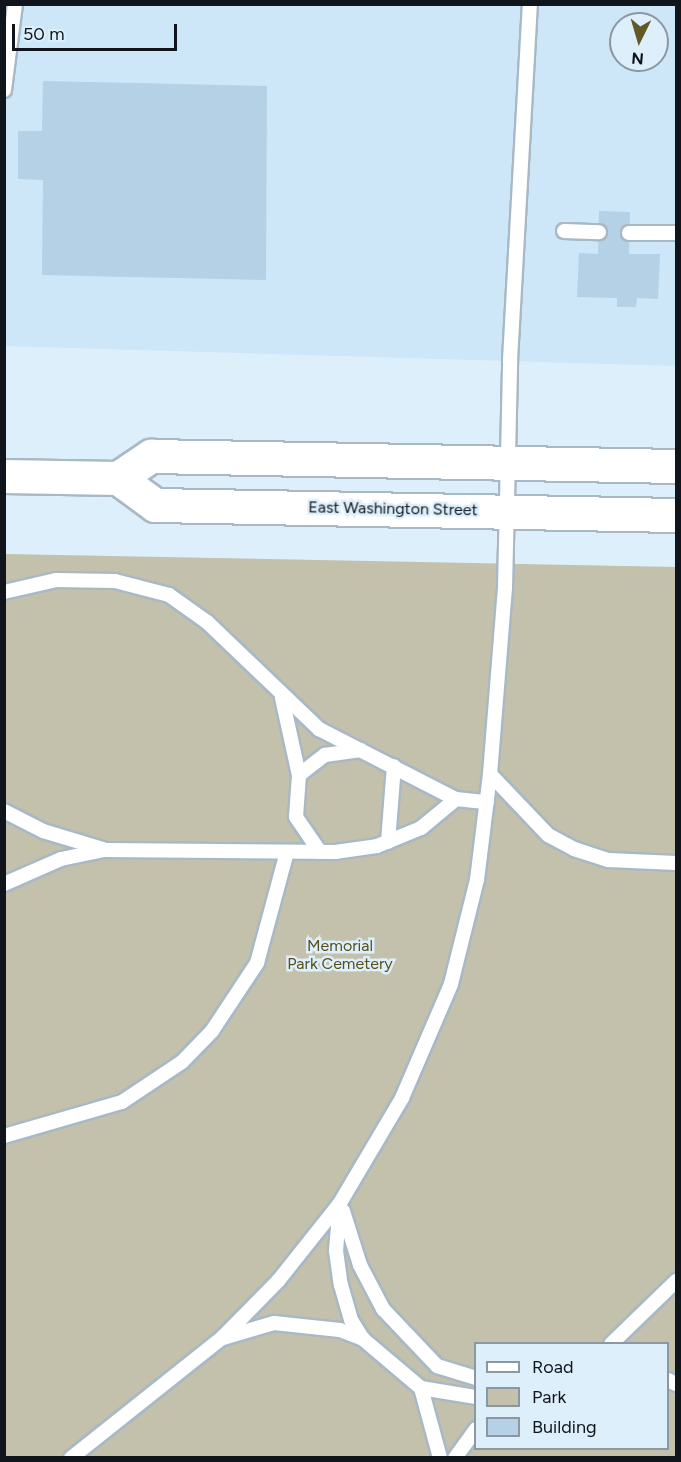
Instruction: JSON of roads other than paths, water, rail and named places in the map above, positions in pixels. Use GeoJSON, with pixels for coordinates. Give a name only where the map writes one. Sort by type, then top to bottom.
{"type":"FeatureCollection","features":[{"type":"Feature","properties":{"kind":"main road"},"geometry":{"type":"LineString","coordinates":[[4,476],[118,478],[151,456],[676,466]]}},
{"type":"Feature","properties":{"kind":"main road","name":"East Washington Street"},"geometry":{"type":"LineString","coordinates":[[118,478],[155,505],[676,515]]}},
{"type":"Feature","properties":{"kind":"lane"},"geometry":{"type":"LineString","coordinates":[[4,90],[15,4]]}},
{"type":"Feature","properties":{"kind":"lane"},"geometry":{"type":"LineString","coordinates":[[71,1458],[222,1338],[278,1281],[340,1203],[402,1098],[451,984],[477,880],[490,774],[506,512],[530,4]]}},
{"type":"Feature","properties":{"kind":"lane"},"geometry":{"type":"LineString","coordinates":[[564,231],[599,232]]}},
{"type":"Feature","properties":{"kind":"lane"},"geometry":{"type":"LineString","coordinates":[[629,233],[676,233]]}},
{"type":"Feature","properties":{"kind":"lane"},"geometry":{"type":"LineString","coordinates":[[4,592],[56,580],[115,581],[169,595],[207,622],[282,698],[319,729],[456,800],[487,802]]}},
{"type":"Feature","properties":{"kind":"lane"},"geometry":{"type":"LineString","coordinates":[[282,698],[299,775],[296,817],[320,852]]}},
{"type":"Feature","properties":{"kind":"lane"},"geometry":{"type":"LineString","coordinates":[[299,775],[325,754],[361,750]]}},
{"type":"Feature","properties":{"kind":"lane"},"geometry":{"type":"LineString","coordinates":[[388,842],[394,766]]}},
{"type":"Feature","properties":{"kind":"lane"},"geometry":{"type":"LineString","coordinates":[[490,774],[548,835],[574,849],[608,860],[676,863]]}},
{"type":"Feature","properties":{"kind":"lane"},"geometry":{"type":"LineString","coordinates":[[4,884],[61,859],[104,850],[320,852],[388,842],[421,828],[456,800]]}},
{"type":"Feature","properties":{"kind":"lane"},"geometry":{"type":"LineString","coordinates":[[4,811],[43,831],[104,850]]}},
{"type":"Feature","properties":{"kind":"lane"},"geometry":{"type":"LineString","coordinates":[[4,1136],[122,1102],[182,1062],[212,1031],[257,963],[287,852]]}},
{"type":"Feature","properties":{"kind":"lane"},"geometry":{"type":"LineString","coordinates":[[340,1203],[336,1251],[341,1285],[351,1320],[363,1339],[421,1388],[474,1397]]}},
{"type":"Feature","properties":{"kind":"lane"},"geometry":{"type":"LineString","coordinates":[[340,1203],[360,1265],[384,1309],[437,1366],[474,1377]]}},
{"type":"Feature","properties":{"kind":"lane"},"geometry":{"type":"LineString","coordinates":[[613,1342],[676,1281]]}},
{"type":"Feature","properties":{"kind":"lane"},"geometry":{"type":"LineString","coordinates":[[222,1338],[273,1323],[330,1328],[363,1339]]}},
{"type":"Feature","properties":{"kind":"lane"},"geometry":{"type":"LineString","coordinates":[[421,1388],[440,1458]]}},
{"type":"Feature","properties":{"kind":"lane"},"geometry":{"type":"LineString","coordinates":[[455,1458],[474,1432]]}},
{"type":"Feature","properties":{"kind":"park label","name":"Memorial Park Cemetery"},"geometry":{"type":"Point","coordinates":[340,955]}}]}
